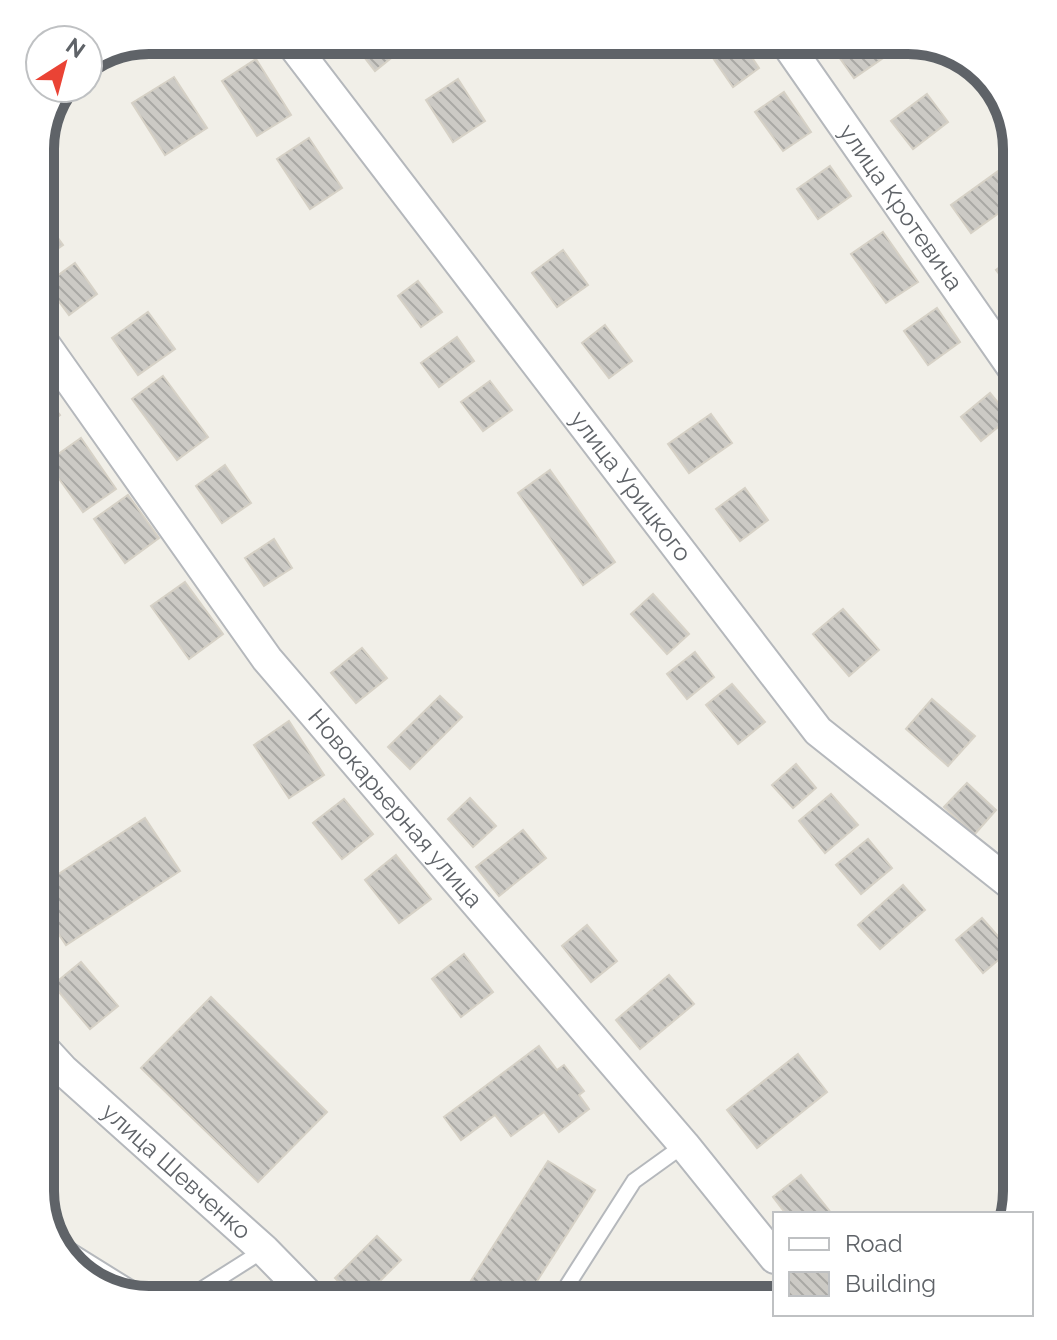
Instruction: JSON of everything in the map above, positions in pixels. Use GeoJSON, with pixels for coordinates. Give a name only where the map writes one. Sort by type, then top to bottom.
{"type":"FeatureCollection","features":[{"type":"Feature","properties":{"kind":"street","name":"улица Урицкого"},"geometry":{"type":"LineString","coordinates":[[300,54],[818,731],[1003,878]]}},
{"type":"Feature","properties":{"kind":"street","name":"улица Кротевича"},"geometry":{"type":"LineString","coordinates":[[794,54],[1003,354]]}},
{"type":"Feature","properties":{"kind":"street","name":"Новокарьерная улица"},"geometry":{"type":"LineString","coordinates":[[54,358],[267,659],[684,1145],[773,1256]]}},
{"type":"Feature","properties":{"kind":"street","name":"улица Шевченко"},"geometry":{"type":"LineString","coordinates":[[54,1060],[264,1250],[299,1286]]}},
{"type":"Feature","properties":{"kind":"lane"},"geometry":{"type":"LineString","coordinates":[[54,1078],[63,1070]]}},
{"type":"Feature","properties":{"kind":"lane"},"geometry":{"type":"LineString","coordinates":[[567,1286],[634,1181],[684,1145]]}},
{"type":"Feature","properties":{"kind":"lane"},"geometry":{"type":"LineString","coordinates":[[207,1286],[264,1250]]}},
{"type":"Feature","properties":{"kind":"lane"},"geometry":{"type":"LineString","coordinates":[[81,1257],[120,1281]]}},
{"type":"Feature","properties":{"kind":"building"},"geometry":{"type":"Polygon","coordinates":[[[362,54],[396,54],[375,71],[362,54]]]}},
{"type":"Feature","properties":{"kind":"building"},"geometry":{"type":"Polygon","coordinates":[[[719,54],[750,54],[759,68],[733,87],[713,58],[719,54]]]}},
{"type":"Feature","properties":{"kind":"building"},"geometry":{"type":"Polygon","coordinates":[[[837,54],[889,54],[854,78],[837,54]]]}},
{"type":"Feature","properties":{"kind":"building"},"geometry":{"type":"Polygon","coordinates":[[[256,59],[291,115],[257,136],[222,81],[256,59]]]}},
{"type":"Feature","properties":{"kind":"building"},"geometry":{"type":"Polygon","coordinates":[[[174,77],[207,128],[165,155],[132,103],[174,77]]]}},
{"type":"Feature","properties":{"kind":"building"},"geometry":{"type":"Polygon","coordinates":[[[458,79],[485,121],[453,142],[426,100],[458,79]]]}},
{"type":"Feature","properties":{"kind":"building"},"geometry":{"type":"Polygon","coordinates":[[[784,92],[811,132],[783,151],[755,112],[784,92]]]}},
{"type":"Feature","properties":{"kind":"building"},"geometry":{"type":"Polygon","coordinates":[[[927,94],[948,122],[913,149],[891,121],[927,94]]]}},
{"type":"Feature","properties":{"kind":"building"},"geometry":{"type":"Polygon","coordinates":[[[309,138],[342,188],[310,209],[277,159],[309,138]]]}},
{"type":"Feature","properties":{"kind":"building"},"geometry":{"type":"Polygon","coordinates":[[[830,166],[851,196],[818,219],[797,189],[830,166]]]}},
{"type":"Feature","properties":{"kind":"building"},"geometry":{"type":"Polygon","coordinates":[[[1001,169],[1003,172],[1003,210],[971,233],[951,205],[1001,169]]]}},
{"type":"Feature","properties":{"kind":"building"},"geometry":{"type":"Polygon","coordinates":[[[54,232],[63,245],[54,251],[54,232]]]}},
{"type":"Feature","properties":{"kind":"building"},"geometry":{"type":"Polygon","coordinates":[[[883,232],[918,282],[886,303],[851,254],[883,232]]]}},
{"type":"Feature","properties":{"kind":"building"},"geometry":{"type":"Polygon","coordinates":[[[563,250],[588,285],[557,307],[532,273],[563,250]]]}},
{"type":"Feature","properties":{"kind":"building"},"geometry":{"type":"Polygon","coordinates":[[[75,263],[97,294],[69,315],[54,295],[54,278],[75,263]]]}},
{"type":"Feature","properties":{"kind":"building"},"geometry":{"type":"Polygon","coordinates":[[[1003,265],[1003,279],[996,270],[1003,265]]]}},
{"type":"Feature","properties":{"kind":"building"},"geometry":{"type":"Polygon","coordinates":[[[418,281],[442,312],[421,327],[398,296],[418,281]]]}},
{"type":"Feature","properties":{"kind":"building"},"geometry":{"type":"Polygon","coordinates":[[[937,308],[960,342],[928,365],[904,331],[937,308]]]}},
{"type":"Feature","properties":{"kind":"building"},"geometry":{"type":"Polygon","coordinates":[[[148,312],[175,349],[138,375],[112,338],[148,312]]]}},
{"type":"Feature","properties":{"kind":"building"},"geometry":{"type":"Polygon","coordinates":[[[605,325],[632,361],[609,378],[582,343],[605,325]]]}},
{"type":"Feature","properties":{"kind":"building"},"geometry":{"type":"Polygon","coordinates":[[[457,337],[474,361],[439,387],[421,363],[457,337]]]}},
{"type":"Feature","properties":{"kind":"building"},"geometry":{"type":"Polygon","coordinates":[[[163,376],[208,437],[177,460],[132,399],[163,376]]]}},
{"type":"Feature","properties":{"kind":"building"},"geometry":{"type":"Polygon","coordinates":[[[490,381],[512,410],[483,431],[461,402],[490,381]]]}},
{"type":"Feature","properties":{"kind":"building"},"geometry":{"type":"Polygon","coordinates":[[[990,393],[1003,409],[1003,423],[981,441],[961,417],[990,393]]]}},
{"type":"Feature","properties":{"kind":"building"},"geometry":{"type":"Polygon","coordinates":[[[711,414],[732,443],[689,473],[668,444],[711,414]]]}},
{"type":"Feature","properties":{"kind":"building"},"geometry":{"type":"Polygon","coordinates":[[[81,438],[116,489],[83,512],[54,472],[54,457],[81,438]]]}},
{"type":"Feature","properties":{"kind":"building"},"geometry":{"type":"Polygon","coordinates":[[[225,465],[251,503],[222,523],[196,486],[225,465]]]}},
{"type":"Feature","properties":{"kind":"building"},"geometry":{"type":"Polygon","coordinates":[[[550,470],[615,562],[583,585],[518,493],[550,470]]]}},
{"type":"Feature","properties":{"kind":"building"},"geometry":{"type":"Polygon","coordinates":[[[745,488],[768,520],[740,541],[716,509],[745,488]]]}},
{"type":"Feature","properties":{"kind":"building"},"geometry":{"type":"Polygon","coordinates":[[[128,495],[159,538],[125,563],[94,519],[128,495]]]}},
{"type":"Feature","properties":{"kind":"building"},"geometry":{"type":"Polygon","coordinates":[[[274,539],[292,568],[264,586],[245,558],[274,539]]]}},
{"type":"Feature","properties":{"kind":"building"},"geometry":{"type":"Polygon","coordinates":[[[185,582],[223,634],[189,659],[151,606],[185,582]]]}},
{"type":"Feature","properties":{"kind":"building"},"geometry":{"type":"Polygon","coordinates":[[[653,594],[689,634],[667,654],[631,614],[653,594]]]}},
{"type":"Feature","properties":{"kind":"building"},"geometry":{"type":"Polygon","coordinates":[[[843,609],[879,650],[849,676],[813,634],[843,609]]]}},
{"type":"Feature","properties":{"kind":"building"},"geometry":{"type":"Polygon","coordinates":[[[362,648],[387,678],[356,703],[331,673],[362,648]]]}},
{"type":"Feature","properties":{"kind":"building"},"geometry":{"type":"Polygon","coordinates":[[[695,652],[714,677],[687,699],[667,674],[695,652]]]}},
{"type":"Feature","properties":{"kind":"building"},"geometry":{"type":"Polygon","coordinates":[[[732,684],[765,722],[738,744],[706,705],[732,684]]]}},
{"type":"Feature","properties":{"kind":"building"},"geometry":{"type":"Polygon","coordinates":[[[440,696],[462,717],[410,769],[388,747],[440,696]]]}},
{"type":"Feature","properties":{"kind":"building"},"geometry":{"type":"Polygon","coordinates":[[[932,699],[975,736],[948,766],[906,729],[932,699]]]}},
{"type":"Feature","properties":{"kind":"building"},"geometry":{"type":"Polygon","coordinates":[[[289,721],[324,775],[289,798],[254,745],[289,721]]]}},
{"type":"Feature","properties":{"kind":"building"},"geometry":{"type":"Polygon","coordinates":[[[796,764],[816,788],[793,808],[772,785],[796,764]]]}},
{"type":"Feature","properties":{"kind":"building"},"geometry":{"type":"Polygon","coordinates":[[[967,783],[996,810],[974,835],[944,807],[967,783]]]}},
{"type":"Feature","properties":{"kind":"building"},"geometry":{"type":"Polygon","coordinates":[[[831,794],[858,825],[825,853],[799,821],[831,794]]]}},
{"type":"Feature","properties":{"kind":"building"},"geometry":{"type":"Polygon","coordinates":[[[470,798],[496,826],[473,847],[448,819],[470,798]]]}},
{"type":"Feature","properties":{"kind":"building"},"geometry":{"type":"Polygon","coordinates":[[[344,799],[373,834],[342,859],[313,823],[344,799]]]}},
{"type":"Feature","properties":{"kind":"building"},"geometry":{"type":"Polygon","coordinates":[[[145,818],[180,871],[66,945],[54,927],[54,877],[145,818]]]}},
{"type":"Feature","properties":{"kind":"building"},"geometry":{"type":"Polygon","coordinates":[[[523,830],[546,858],[499,896],[476,867],[523,830]]]}},
{"type":"Feature","properties":{"kind":"building"},"geometry":{"type":"Polygon","coordinates":[[[868,839],[892,868],[861,894],[836,865],[868,839]]]}},
{"type":"Feature","properties":{"kind":"building"},"geometry":{"type":"Polygon","coordinates":[[[396,855],[431,899],[399,923],[365,880],[396,855]]]}},
{"type":"Feature","properties":{"kind":"building"},"geometry":{"type":"Polygon","coordinates":[[[903,885],[925,910],[880,949],[858,925],[903,885]]]}},
{"type":"Feature","properties":{"kind":"building"},"geometry":{"type":"Polygon","coordinates":[[[982,918],[1003,942],[1003,956],[983,973],[956,940],[982,918]]]}},
{"type":"Feature","properties":{"kind":"building"},"geometry":{"type":"Polygon","coordinates":[[[587,925],[617,961],[591,982],[562,946],[587,925]]]}},
{"type":"Feature","properties":{"kind":"building"},"geometry":{"type":"Polygon","coordinates":[[[464,954],[493,992],[461,1017],[432,979],[464,954]]]}},
{"type":"Feature","properties":{"kind":"building"},"geometry":{"type":"Polygon","coordinates":[[[81,962],[118,1006],[90,1029],[54,984],[81,962]]]}},
{"type":"Feature","properties":{"kind":"building"},"geometry":{"type":"Polygon","coordinates":[[[669,975],[694,1004],[640,1049],[616,1020],[669,975]]]}},
{"type":"Feature","properties":{"kind":"building"},"geometry":{"type":"Polygon","coordinates":[[[211,997],[327,1112],[258,1182],[141,1068],[211,997]]]}},
{"type":"Feature","properties":{"kind":"building"},"geometry":{"type":"Polygon","coordinates":[[[539,1046],[557,1070],[564,1065],[584,1091],[579,1095],[589,1109],[559,1132],[544,1112],[511,1136],[495,1115],[461,1140],[444,1117],[539,1046]]]}},
{"type":"Feature","properties":{"kind":"building"},"geometry":{"type":"Polygon","coordinates":[[[798,1054],[827,1092],[757,1148],[727,1110],[798,1054]]]}},
{"type":"Feature","properties":{"kind":"building"},"geometry":{"type":"Polygon","coordinates":[[[548,1161],[595,1190],[534,1286],[468,1286],[548,1161]]]}},
{"type":"Feature","properties":{"kind":"building"},"geometry":{"type":"Polygon","coordinates":[[[801,1175],[830,1212],[784,1212],[773,1197],[801,1175]]]}},
{"type":"Feature","properties":{"kind":"building"},"geometry":{"type":"Polygon","coordinates":[[[377,1236],[401,1260],[375,1286],[343,1286],[335,1278],[377,1236]]]}}]}
